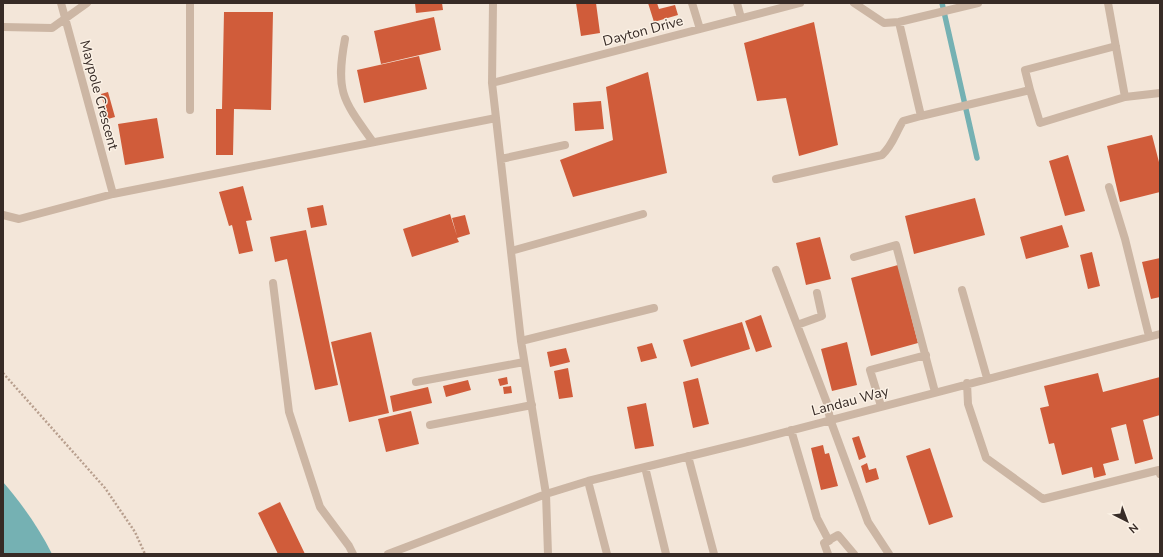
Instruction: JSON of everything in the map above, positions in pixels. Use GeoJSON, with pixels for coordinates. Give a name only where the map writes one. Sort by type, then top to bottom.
{"type":"FeatureCollection","features":[{"type":"Feature","properties":{"kind":"lane","name":"Maypole Crescent"},"geometry":{"type":"LineString","coordinates":[[61,3],[113,194]]}},
{"type":"Feature","properties":{"kind":"lane"},"geometry":{"type":"LineString","coordinates":[[3,27],[52,28],[87,3]]}},
{"type":"Feature","properties":{"kind":"lane"},"geometry":{"type":"LineString","coordinates":[[190,3],[190,110]]}},
{"type":"Feature","properties":{"kind":"lane"},"geometry":{"type":"LineString","coordinates":[[493,3],[492,83],[521,341],[546,494],[548,554]]}},
{"type":"Feature","properties":{"kind":"lane"},"geometry":{"type":"LineString","coordinates":[[692,3],[700,29]]}},
{"type":"Feature","properties":{"kind":"lane"},"geometry":{"type":"LineString","coordinates":[[737,3],[741,18]]}},
{"type":"Feature","properties":{"kind":"lane","name":"Dayton Drive"},"geometry":{"type":"LineString","coordinates":[[492,83],[800,3]]}},
{"type":"Feature","properties":{"kind":"lane"},"geometry":{"type":"LineString","coordinates":[[854,3],[884,23],[899,22],[978,3]]}},
{"type":"Feature","properties":{"kind":"lane"},"geometry":{"type":"LineString","coordinates":[[1108,3],[1125,97]]}},
{"type":"Feature","properties":{"kind":"lane"},"geometry":{"type":"LineString","coordinates":[[899,22],[921,116]]}},
{"type":"Feature","properties":{"kind":"lane"},"geometry":{"type":"LineString","coordinates":[[345,39],[340,65],[341,88],[347,104],[373,142]]}},
{"type":"Feature","properties":{"kind":"lane"},"geometry":{"type":"LineString","coordinates":[[1116,46],[1025,70],[1040,123],[1125,97],[1160,93]]}},
{"type":"Feature","properties":{"kind":"lane"},"geometry":{"type":"LineString","coordinates":[[776,179],[882,155],[891,146],[895,133],[903,121],[1030,90]]}},
{"type":"Feature","properties":{"kind":"lane"},"geometry":{"type":"LineString","coordinates":[[3,215],[19,219],[113,194],[496,118]]}},
{"type":"Feature","properties":{"kind":"lane"},"geometry":{"type":"LineString","coordinates":[[501,159],[565,145]]}},
{"type":"Feature","properties":{"kind":"lane"},"geometry":{"type":"LineString","coordinates":[[1109,187],[1125,239],[1149,336]]}},
{"type":"Feature","properties":{"kind":"lane"},"geometry":{"type":"LineString","coordinates":[[511,251],[643,214]]}},
{"type":"Feature","properties":{"kind":"lane"},"geometry":{"type":"LineString","coordinates":[[854,257],[896,245],[935,392]]}},
{"type":"Feature","properties":{"kind":"lane"},"geometry":{"type":"LineString","coordinates":[[776,270],[827,403],[830,419],[868,522],[889,554]]}},
{"type":"Feature","properties":{"kind":"lane"},"geometry":{"type":"LineString","coordinates":[[273,283],[289,412],[320,507],[350,546],[353,554]]}},
{"type":"Feature","properties":{"kind":"lane"},"geometry":{"type":"LineString","coordinates":[[962,290],[987,378]]}},
{"type":"Feature","properties":{"kind":"lane"},"geometry":{"type":"LineString","coordinates":[[797,325],[822,316],[817,293]]}},
{"type":"Feature","properties":{"kind":"lane"},"geometry":{"type":"LineString","coordinates":[[521,341],[654,308]]}},
{"type":"Feature","properties":{"kind":"lane","name":"Landau Way"},"geometry":{"type":"LineString","coordinates":[[388,554],[403,551],[546,494],[588,481],[1160,334]]}},
{"type":"Feature","properties":{"kind":"lane"},"geometry":{"type":"LineString","coordinates":[[881,406],[870,370],[926,355]]}},
{"type":"Feature","properties":{"kind":"lane"},"geometry":{"type":"LineString","coordinates":[[416,382],[506,367],[524,362]]}},
{"type":"Feature","properties":{"kind":"lane"},"geometry":{"type":"LineString","coordinates":[[967,384],[968,404],[986,458],[1043,499],[1158,470],[1160,474]]}},
{"type":"Feature","properties":{"kind":"lane"},"geometry":{"type":"LineString","coordinates":[[430,425],[532,405]]}},
{"type":"Feature","properties":{"kind":"lane"},"geometry":{"type":"LineString","coordinates":[[791,430],[817,518],[829,541]]}},
{"type":"Feature","properties":{"kind":"lane"},"geometry":{"type":"LineString","coordinates":[[688,456],[714,554]]}},
{"type":"Feature","properties":{"kind":"lane"},"geometry":{"type":"LineString","coordinates":[[645,467],[666,554]]}},
{"type":"Feature","properties":{"kind":"lane"},"geometry":{"type":"LineString","coordinates":[[588,481],[606,554]]}},
{"type":"Feature","properties":{"kind":"lane"},"geometry":{"type":"LineString","coordinates":[[828,554],[824,543],[838,536],[854,554]]}},
{"type":"Feature","properties":{"kind":"path"},"geometry":{"type":"LineString","coordinates":[[3,373],[105,488],[135,532],[145,554]]}},
{"type":"Feature","properties":{"kind":"water"},"geometry":{"type":"Polygon","coordinates":[[[3,482],[30,516],[52,554],[3,554],[3,482]]]}},
{"type":"Feature","properties":{"kind":"building"},"geometry":{"type":"Polygon","coordinates":[[[415,3],[442,3],[443,10],[416,13],[415,3]]]}},
{"type":"Feature","properties":{"kind":"building"},"geometry":{"type":"Polygon","coordinates":[[[576,3],[596,3],[600,33],[581,36],[576,3]]]}},
{"type":"Feature","properties":{"kind":"building"},"geometry":{"type":"Polygon","coordinates":[[[648,3],[657,3],[659,9],[675,5],[678,15],[654,22],[648,3]]]}},
{"type":"Feature","properties":{"kind":"building"},"geometry":{"type":"Polygon","coordinates":[[[224,12],[273,12],[271,110],[234,109],[233,155],[216,155],[216,109],[222,109],[224,12]]]}},
{"type":"Feature","properties":{"kind":"building"},"geometry":{"type":"Polygon","coordinates":[[[434,17],[441,50],[381,64],[374,31],[434,17]]]}},
{"type":"Feature","properties":{"kind":"building"},"geometry":{"type":"Polygon","coordinates":[[[814,22],[838,145],[799,156],[786,98],[757,101],[744,43],[814,22]]]}},
{"type":"Feature","properties":{"kind":"building"},"geometry":{"type":"Polygon","coordinates":[[[419,56],[427,89],[364,103],[357,70],[419,56]]]}},
{"type":"Feature","properties":{"kind":"building"},"geometry":{"type":"Polygon","coordinates":[[[648,72],[667,173],[573,197],[560,160],[613,140],[606,87],[648,72]]]}},
{"type":"Feature","properties":{"kind":"building"},"geometry":{"type":"Polygon","coordinates":[[[108,92],[115,117],[108,119],[101,94],[108,92]]]}},
{"type":"Feature","properties":{"kind":"building"},"geometry":{"type":"Polygon","coordinates":[[[601,101],[604,129],[575,131],[573,103],[601,101]]]}},
{"type":"Feature","properties":{"kind":"building"},"geometry":{"type":"Polygon","coordinates":[[[157,118],[164,158],[125,165],[118,124],[157,118]]]}},
{"type":"Feature","properties":{"kind":"building"},"geometry":{"type":"Polygon","coordinates":[[[1152,135],[1160,166],[1160,192],[1120,202],[1107,146],[1152,135]]]}},
{"type":"Feature","properties":{"kind":"building"},"geometry":{"type":"Polygon","coordinates":[[[1068,155],[1085,211],[1065,216],[1049,161],[1068,155]]]}},
{"type":"Feature","properties":{"kind":"building"},"geometry":{"type":"Polygon","coordinates":[[[243,186],[252,220],[246,221],[253,251],[239,254],[232,225],[229,226],[219,192],[243,186]]]}},
{"type":"Feature","properties":{"kind":"building"},"geometry":{"type":"Polygon","coordinates":[[[975,198],[985,235],[914,254],[905,216],[975,198]]]}},
{"type":"Feature","properties":{"kind":"building"},"geometry":{"type":"Polygon","coordinates":[[[323,205],[327,225],[311,228],[307,208],[323,205]]]}},
{"type":"Feature","properties":{"kind":"building"},"geometry":{"type":"Polygon","coordinates":[[[450,214],[457,236],[452,218],[465,215],[470,234],[457,238],[459,242],[412,257],[403,229],[450,214]]]}},
{"type":"Feature","properties":{"kind":"building"},"geometry":{"type":"Polygon","coordinates":[[[1062,225],[1069,247],[1026,259],[1020,237],[1062,225]]]}},
{"type":"Feature","properties":{"kind":"building"},"geometry":{"type":"Polygon","coordinates":[[[306,230],[338,385],[315,390],[287,259],[275,262],[270,237],[306,230]]]}},
{"type":"Feature","properties":{"kind":"building"},"geometry":{"type":"Polygon","coordinates":[[[820,237],[831,279],[806,285],[796,243],[820,237]]]}},
{"type":"Feature","properties":{"kind":"building"},"geometry":{"type":"Polygon","coordinates":[[[1092,252],[1100,286],[1088,289],[1080,255],[1092,252]]]}},
{"type":"Feature","properties":{"kind":"building"},"geometry":{"type":"Polygon","coordinates":[[[1160,258],[1160,297],[1151,299],[1142,262],[1160,258]]]}},
{"type":"Feature","properties":{"kind":"building"},"geometry":{"type":"Polygon","coordinates":[[[898,265],[918,343],[871,356],[851,278],[898,265]]]}},
{"type":"Feature","properties":{"kind":"building"},"geometry":{"type":"Polygon","coordinates":[[[761,315],[772,347],[756,352],[745,321],[761,315]]]}},
{"type":"Feature","properties":{"kind":"building"},"geometry":{"type":"Polygon","coordinates":[[[742,322],[750,349],[691,367],[683,340],[742,322]]]}},
{"type":"Feature","properties":{"kind":"building"},"geometry":{"type":"Polygon","coordinates":[[[371,332],[389,413],[349,422],[331,342],[371,332]]]}},
{"type":"Feature","properties":{"kind":"building"},"geometry":{"type":"Polygon","coordinates":[[[847,342],[857,385],[832,391],[821,349],[847,342]]]}},
{"type":"Feature","properties":{"kind":"building"},"geometry":{"type":"Polygon","coordinates":[[[652,343],[657,358],[641,362],[637,347],[652,343]]]}},
{"type":"Feature","properties":{"kind":"building"},"geometry":{"type":"Polygon","coordinates":[[[566,348],[570,362],[550,367],[547,352],[566,348]]]}},
{"type":"Feature","properties":{"kind":"building"},"geometry":{"type":"Polygon","coordinates":[[[568,368],[573,397],[559,399],[554,371],[568,368]]]}},
{"type":"Feature","properties":{"kind":"building"},"geometry":{"type":"Polygon","coordinates":[[[1098,373],[1103,392],[1160,377],[1160,415],[1143,420],[1153,459],[1135,464],[1126,424],[1111,428],[1119,460],[1103,464],[1106,475],[1094,478],[1092,467],[1062,475],[1054,443],[1049,444],[1040,408],[1049,406],[1044,386],[1098,373]]]}},
{"type":"Feature","properties":{"kind":"building"},"geometry":{"type":"Polygon","coordinates":[[[507,377],[508,384],[500,386],[498,379],[507,377]]]}},
{"type":"Feature","properties":{"kind":"building"},"geometry":{"type":"Polygon","coordinates":[[[698,378],[709,424],[693,428],[683,382],[698,378]]]}},
{"type":"Feature","properties":{"kind":"building"},"geometry":{"type":"Polygon","coordinates":[[[468,380],[471,390],[446,397],[443,386],[468,380]]]}},
{"type":"Feature","properties":{"kind":"building"},"geometry":{"type":"Polygon","coordinates":[[[511,386],[512,393],[504,394],[503,387],[511,386]]]}},
{"type":"Feature","properties":{"kind":"building"},"geometry":{"type":"Polygon","coordinates":[[[428,387],[432,403],[393,412],[390,396],[428,387]]]}},
{"type":"Feature","properties":{"kind":"building"},"geometry":{"type":"Polygon","coordinates":[[[646,403],[654,446],[635,449],[627,407],[646,403]]]}},
{"type":"Feature","properties":{"kind":"building"},"geometry":{"type":"Polygon","coordinates":[[[411,411],[419,444],[386,452],[378,419],[411,411]]]}},
{"type":"Feature","properties":{"kind":"building"},"geometry":{"type":"Polygon","coordinates":[[[859,436],[866,457],[859,460],[852,438],[859,436]]]}},
{"type":"Feature","properties":{"kind":"building"},"geometry":{"type":"Polygon","coordinates":[[[823,445],[825,454],[829,453],[838,486],[821,490],[811,448],[823,445]]]}},
{"type":"Feature","properties":{"kind":"building"},"geometry":{"type":"Polygon","coordinates":[[[930,448],[953,517],[929,525],[906,456],[930,448]]]}},
{"type":"Feature","properties":{"kind":"building"},"geometry":{"type":"Polygon","coordinates":[[[867,463],[869,470],[876,468],[879,479],[866,483],[861,466],[867,463]]]}},
{"type":"Feature","properties":{"kind":"building"},"geometry":{"type":"Polygon","coordinates":[[[280,502],[305,554],[278,554],[258,513],[280,502]]]}},
{"type":"Feature","properties":{"kind":"waterway"},"geometry":{"type":"LineString","coordinates":[[942,3],[977,158]]}}]}
